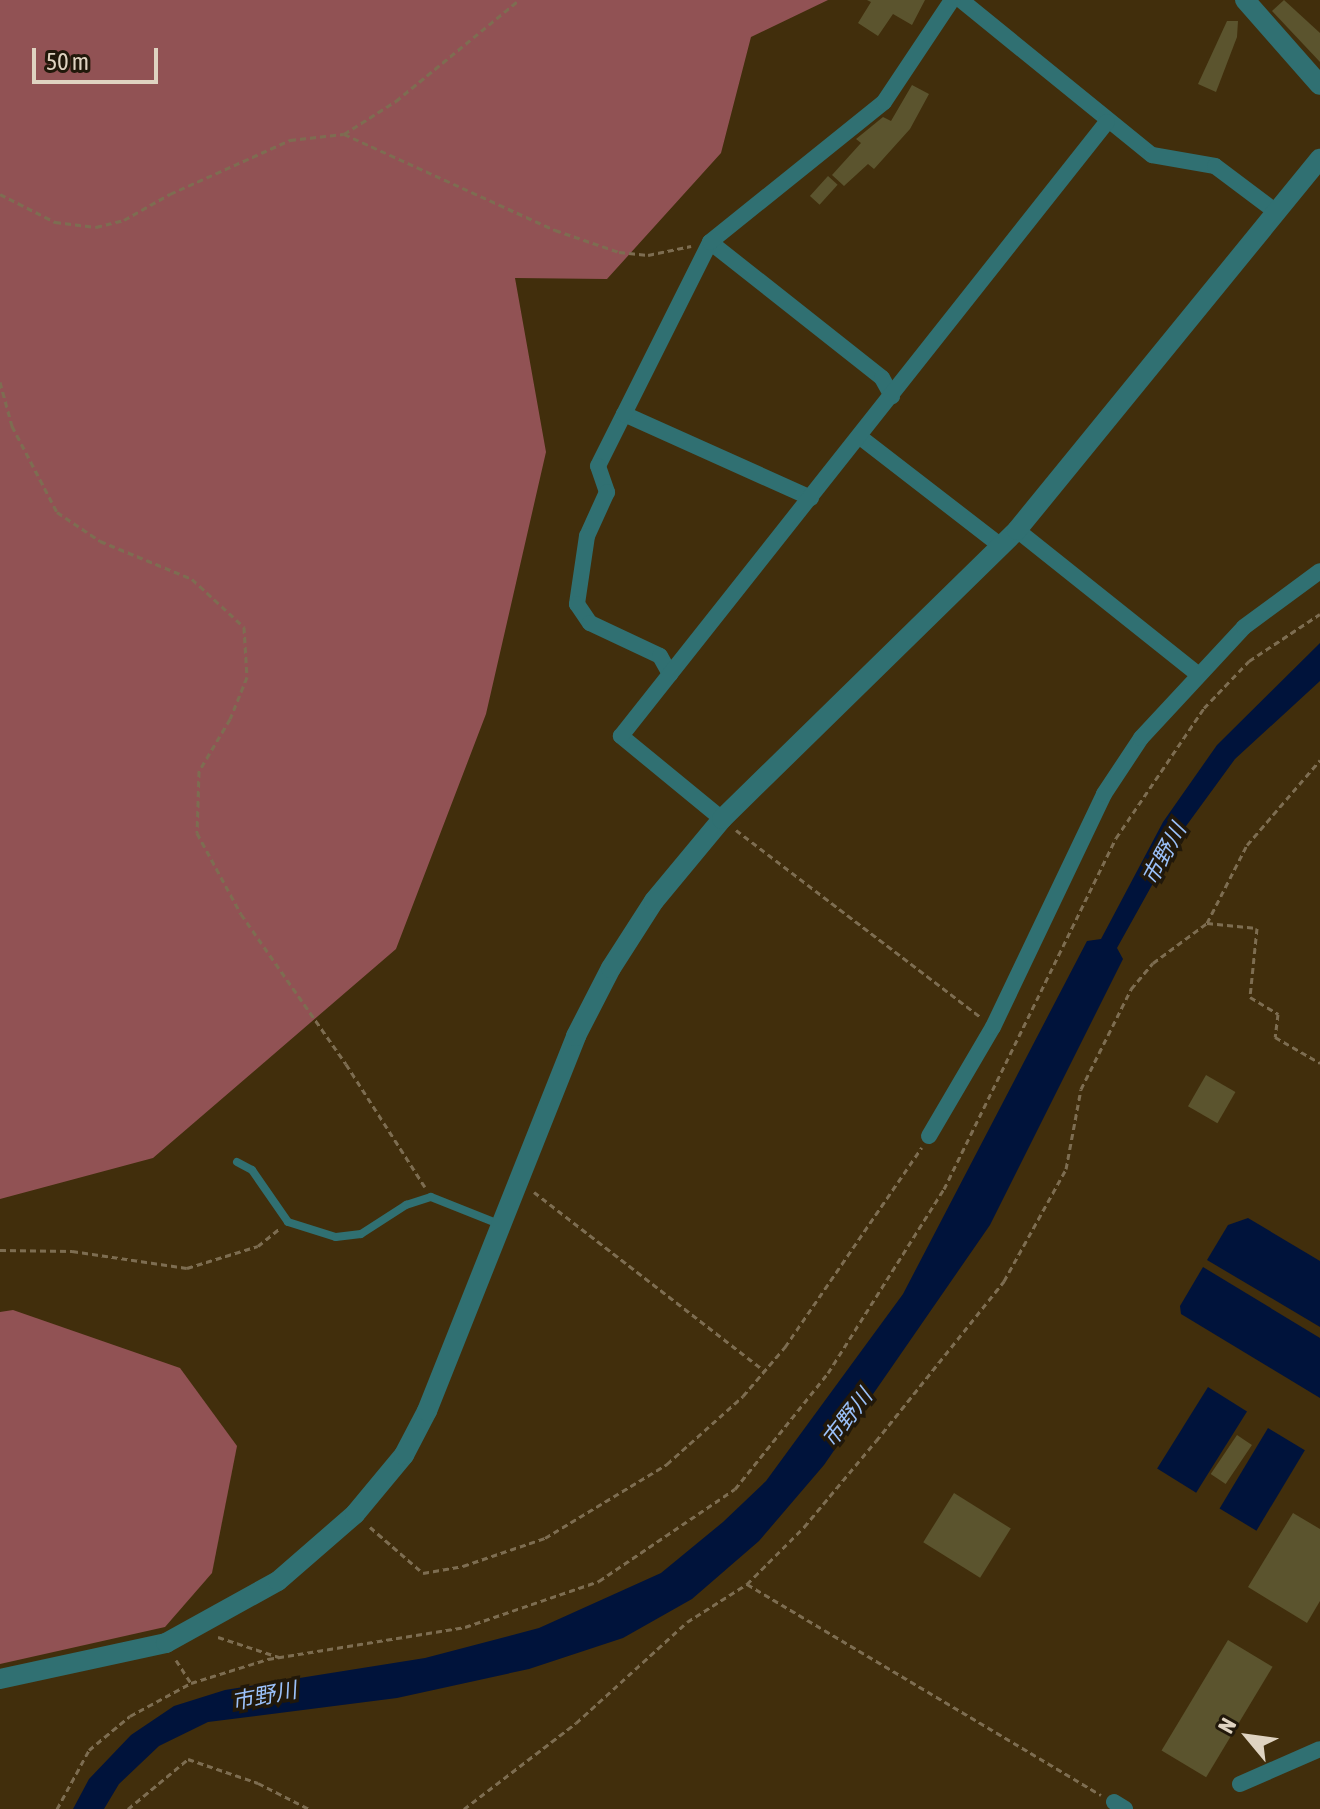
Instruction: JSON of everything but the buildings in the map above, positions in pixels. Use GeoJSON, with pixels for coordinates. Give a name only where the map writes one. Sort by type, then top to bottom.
{"type":"FeatureCollection","features":[{"type":"Feature","properties":{"kind":"street"},"geometry":{"type":"LineString","coordinates":[[670,674],[660,656],[590,623],[577,604],[587,536],[607,492],[598,466],[710,242],[884,102],[952,0]]}},
{"type":"Feature","properties":{"kind":"street"},"geometry":{"type":"LineString","coordinates":[[961,0],[1107,122],[1152,155],[1215,166],[1275,211]]}},
{"type":"Feature","properties":{"kind":"street"},"geometry":{"type":"LineString","coordinates":[[1245,0],[1320,85]]}},
{"type":"Feature","properties":{"kind":"street"},"geometry":{"type":"LineString","coordinates":[[722,819],[621,736],[1107,122]]}},
{"type":"Feature","properties":{"kind":"street"},"geometry":{"type":"LineString","coordinates":[[0,1679],[166,1643],[202,1626],[278,1581],[355,1514],[404,1455],[427,1411],[576,1036],[611,968],[654,901],[722,819],[1017,530],[1320,159]]}},
{"type":"Feature","properties":{"kind":"street"},"geometry":{"type":"LineString","coordinates":[[710,242],[882,378],[892,396]]}},
{"type":"Feature","properties":{"kind":"street"},"geometry":{"type":"LineString","coordinates":[[624,414],[811,498]]}},
{"type":"Feature","properties":{"kind":"street"},"geometry":{"type":"LineString","coordinates":[[860,437],[1001,546]]}},
{"type":"Feature","properties":{"kind":"street"},"geometry":{"type":"LineString","coordinates":[[1017,530],[1196,673]]}},
{"type":"Feature","properties":{"kind":"street"},"geometry":{"type":"LineString","coordinates":[[929,1136],[993,1027],[1104,794],[1141,738],[1196,673],[1244,627],[1320,571]]}},
{"type":"Feature","properties":{"kind":"street"},"geometry":{"type":"LineString","coordinates":[[1240,1784],[1320,1749]]}},
{"type":"Feature","properties":{"kind":"lane"},"geometry":{"type":"LineString","coordinates":[[237,1162],[252,1170],[288,1222],[336,1237],[361,1234],[406,1205],[431,1197],[499,1225]]}},
{"type":"Feature","properties":{"kind":"path"},"geometry":{"type":"LineString","coordinates":[[0,194],[55,222],[96,227],[124,220],[290,140],[344,134],[408,92],[519,0]]}},
{"type":"Feature","properties":{"kind":"path"},"geometry":{"type":"LineString","coordinates":[[344,134],[555,230],[619,252],[648,255],[710,242]]}},
{"type":"Feature","properties":{"kind":"path"},"geometry":{"type":"LineString","coordinates":[[0,382],[12,426],[57,512],[100,541],[192,579],[244,627],[247,677],[230,719],[199,771],[197,833],[241,914],[346,1064],[431,1197]]}},
{"type":"Feature","properties":{"kind":"path"},"geometry":{"type":"LineString","coordinates":[[57,1809],[89,1750],[130,1716],[191,1683],[280,1658],[465,1627],[599,1581],[735,1489],[828,1373],[944,1189],[1116,838],[1204,708],[1249,661],[1320,614]]}},
{"type":"Feature","properties":{"kind":"path"},"geometry":{"type":"LineString","coordinates":[[464,1809],[576,1723],[687,1622],[747,1584],[804,1527],[1004,1281],[1066,1169],[1081,1089],[1131,989],[1153,963],[1207,923],[1247,845],[1320,760]]}},
{"type":"Feature","properties":{"kind":"path"},"geometry":{"type":"LineString","coordinates":[[722,819],[993,1027]]}},
{"type":"Feature","properties":{"kind":"path"},"geometry":{"type":"LineString","coordinates":[[1207,923],[1257,928],[1250,997],[1278,1014],[1275,1037],[1320,1063]]}},
{"type":"Feature","properties":{"kind":"path"},"geometry":{"type":"LineString","coordinates":[[355,1514],[423,1573],[463,1566],[532,1543],[667,1464],[765,1371],[846,1263],[929,1136]]}},
{"type":"Feature","properties":{"kind":"path"},"geometry":{"type":"LineString","coordinates":[[518,1180],[765,1371]]}},
{"type":"Feature","properties":{"kind":"path"},"geometry":{"type":"LineString","coordinates":[[0,1250],[72,1251],[187,1268],[258,1246],[288,1222]]}},
{"type":"Feature","properties":{"kind":"path"},"geometry":{"type":"LineString","coordinates":[[747,1584],[1120,1806]]}},
{"type":"Feature","properties":{"kind":"path"},"geometry":{"type":"LineString","coordinates":[[202,1626],[211,1635],[280,1658]]}},
{"type":"Feature","properties":{"kind":"path"},"geometry":{"type":"LineString","coordinates":[[166,1643],[191,1683]]}},
{"type":"Feature","properties":{"kind":"path"},"geometry":{"type":"LineString","coordinates":[[128,1809],[188,1759],[245,1778],[309,1809]]}},
{"type":"Feature","properties":{"kind":"shaded area"},"geometry":{"type":"Polygon","coordinates":[[[0,0],[828,0],[751,37],[721,153],[607,279],[515,278],[546,452],[486,714],[396,949],[153,1158],[0,1199],[0,0]]]}},
{"type":"Feature","properties":{"kind":"shaded area"},"geometry":{"type":"Polygon","coordinates":[[[13,1310],[180,1368],[237,1446],[212,1573],[165,1627],[0,1664],[0,1312],[13,1310]]]}},
{"type":"Feature","properties":{"kind":"water","name":"市野川"},"geometry":{"type":"Polygon","coordinates":[[[1320,643],[1320,681],[1235,759],[1181,833],[1117,948],[1123,959],[990,1225],[824,1465],[759,1541],[692,1599],[623,1638],[529,1669],[397,1698],[208,1722],[159,1746],[119,1784],[104,1809],[73,1809],[89,1779],[131,1735],[174,1706],[225,1690],[425,1658],[539,1628],[661,1573],[723,1522],[766,1481],[903,1294],[1087,941],[1101,939],[1163,822],[1217,745],[1320,643]]]}},
{"type":"Feature","properties":{"kind":"water"},"geometry":{"type":"Polygon","coordinates":[[[1248,1218],[1320,1261],[1320,1327],[1207,1260],[1228,1225],[1248,1218]]]}},
{"type":"Feature","properties":{"kind":"water"},"geometry":{"type":"Polygon","coordinates":[[[1203,1267],[1320,1338],[1320,1398],[1181,1314],[1180,1306],[1203,1267]]]}},
{"type":"Feature","properties":{"kind":"water"},"geometry":{"type":"Polygon","coordinates":[[[1208,1387],[1247,1411],[1196,1493],[1157,1468],[1208,1387]]]}},
{"type":"Feature","properties":{"kind":"water"},"geometry":{"type":"Polygon","coordinates":[[[1268,1428],[1305,1450],[1256,1531],[1220,1509],[1268,1428]]]}}]}
